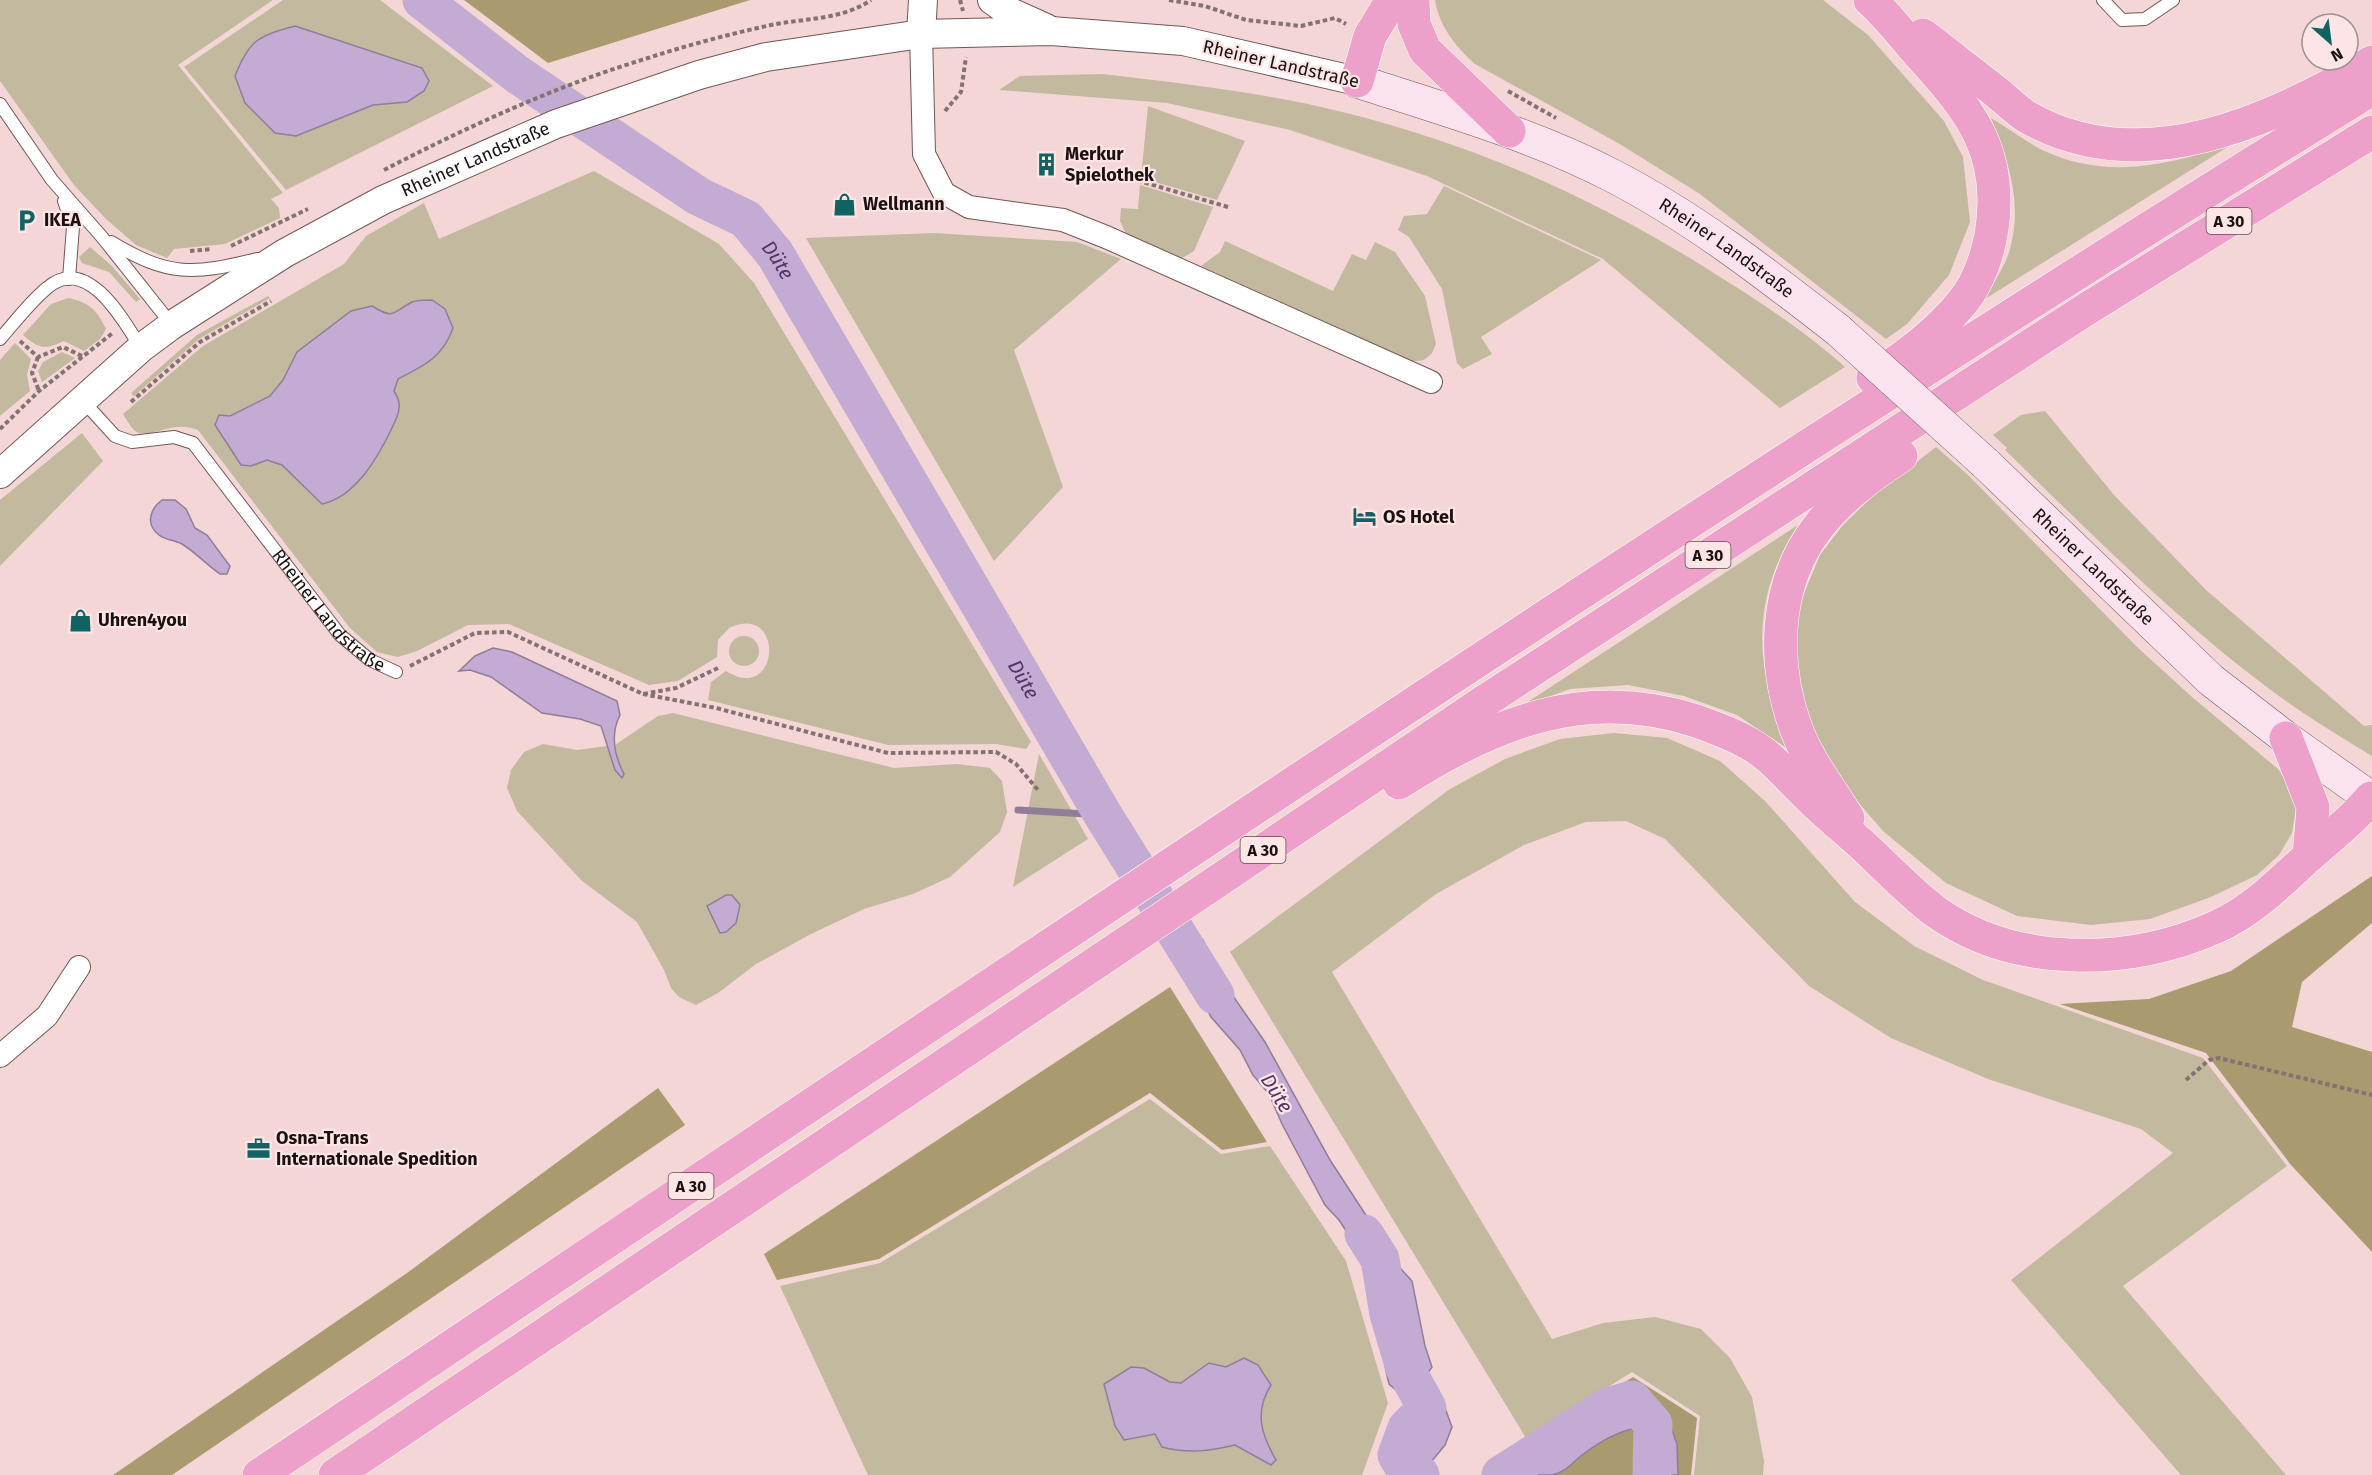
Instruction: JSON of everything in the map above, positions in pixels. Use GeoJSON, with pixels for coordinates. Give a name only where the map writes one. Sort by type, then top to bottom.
{"type":"FeatureCollection","features":[{"type":"Feature","properties":{"kind":"highway"},"geometry":{"type":"LineString","coordinates":[[1357,81],[1370,36],[1392,0]]}},
{"type":"Feature","properties":{"kind":"highway"},"geometry":{"type":"LineString","coordinates":[[1413,0],[1414,24],[1425,50],[1509,131]]}},
{"type":"Feature","properties":{"kind":"highway"},"geometry":{"type":"LineString","coordinates":[[1871,1],[1913,27],[2027,116],[2062,131],[2104,142],[2141,146],[2180,142],[2219,132],[2321,92],[2372,62]]}},
{"type":"Feature","properties":{"kind":"highway"},"geometry":{"type":"LineString","coordinates":[[1742,488],[1748,463],[1924,343],[1961,304],[1974,284],[1987,255],[1995,187],[1988,151],[1969,113],[1939,75],[1871,1]]}},
{"type":"Feature","properties":{"kind":"highway","name":"A 30"},"geometry":{"type":"LineString","coordinates":[[259,1475],[1175,861],[1742,488],[2135,234],[2372,89]]}},
{"type":"Feature","properties":{"kind":"highway","name":"A 30"},"geometry":{"type":"LineString","coordinates":[[335,1475],[1482,703],[2085,310],[2372,132]]}},
{"type":"Feature","properties":{"kind":"highway"},"geometry":{"type":"LineString","coordinates":[[1872,854],[1814,765],[1798,733],[1785,692],[1779,637],[1788,581],[1817,527],[1869,477],[2040,362],[2085,310]]}},
{"type":"Feature","properties":{"kind":"highway"},"geometry":{"type":"LineString","coordinates":[[1332,804],[1380,795],[1465,745],[1524,721],[1570,708],[1635,707],[1670,713],[1722,730],[1762,752],[1872,854],[1905,888],[1938,913],[1980,938],[2059,954],[2110,955],[2163,947],[2218,927],[2272,892],[2309,856],[2354,818],[2371,798]]}},
{"type":"Feature","properties":{"kind":"highway"},"geometry":{"type":"LineString","coordinates":[[2286,738],[2313,807],[2309,856]]}},
{"type":"Feature","properties":{"kind":"main road","name":"Rheiner Landstraße"},"geometry":{"type":"LineString","coordinates":[[1357,81],[1509,131],[1611,175],[1656,200],[1759,269],[1838,330],[1985,463],[2211,680],[2286,738],[2371,798]]}},
{"type":"Feature","properties":{"kind":"street"},"geometry":{"type":"LineString","coordinates":[[923,0],[921,34],[924,154],[944,193],[969,207],[1063,220],[1431,382]]}},
{"type":"Feature","properties":{"kind":"street"},"geometry":{"type":"LineString","coordinates":[[992,0],[1006,10],[1050,31]]}},
{"type":"Feature","properties":{"kind":"street","name":"Rheiner Landstraße"},"geometry":{"type":"LineString","coordinates":[[0,474],[141,348],[172,325],[285,253],[383,200],[556,124],[609,104],[766,57],[921,34],[1050,31],[1183,41],[1357,81]]}},
{"type":"Feature","properties":{"kind":"street"},"geometry":{"type":"LineString","coordinates":[[0,1056],[46,1016],[79,967]]}},
{"type":"Feature","properties":{"kind":"lane"},"geometry":{"type":"LineString","coordinates":[[2103,0],[2122,20],[2145,19],[2173,0]]}},
{"type":"Feature","properties":{"kind":"lane"},"geometry":{"type":"LineString","coordinates":[[0,104],[67,206],[74,227],[69,279]]}},
{"type":"Feature","properties":{"kind":"lane"},"geometry":{"type":"LineString","coordinates":[[52,180],[102,237],[172,325]]}},
{"type":"Feature","properties":{"kind":"lane"},"geometry":{"type":"LineString","coordinates":[[102,237],[138,259],[175,271],[219,268],[285,253]]}},
{"type":"Feature","properties":{"kind":"lane"},"geometry":{"type":"LineString","coordinates":[[4,335],[47,287],[59,280],[80,280],[93,285],[111,303],[141,348]]}},
{"type":"Feature","properties":{"kind":"lane","name":"Rheiner Landstraße"},"geometry":{"type":"LineString","coordinates":[[82,400],[115,436],[132,442],[174,437],[193,443],[339,634],[370,660],[396,672]]}},
{"type":"Feature","properties":{"kind":"path"},"geometry":{"type":"LineString","coordinates":[[526,102],[648,58],[771,25],[836,15],[860,7],[872,0]]}},
{"type":"Feature","properties":{"kind":"path"},"geometry":{"type":"LineString","coordinates":[[924,118],[948,109],[961,93],[966,69],[963,7],[960,0]]}},
{"type":"Feature","properties":{"kind":"path"},"geometry":{"type":"LineString","coordinates":[[1115,178],[1136,180],[1228,207]]}},
{"type":"Feature","properties":{"kind":"path"},"geometry":{"type":"LineString","coordinates":[[131,402],[200,342],[271,301]]}},
{"type":"Feature","properties":{"kind":"path"},"geometry":{"type":"LineString","coordinates":[[4,335],[38,357]]}},
{"type":"Feature","properties":{"kind":"path"},"geometry":{"type":"LineString","coordinates":[[0,429],[39,391],[84,357],[63,347],[38,357],[32,373],[39,391]]}},
{"type":"Feature","properties":{"kind":"path"},"geometry":{"type":"LineString","coordinates":[[396,672],[475,633],[508,632],[643,694],[716,708],[888,753],[996,752],[1016,764],[1038,790]]}},
{"type":"Feature","properties":{"kind":"path"},"geometry":{"type":"LineString","coordinates":[[643,694],[676,688],[717,668]]}},
{"type":"Feature","properties":{"kind":"path"},"geometry":{"type":"LineString","coordinates":[[2186,1080],[2209,1060],[2219,1058],[2372,1095]]}},
{"type":"Feature","properties":{"kind":"shaded area"},"geometry":{"type":"Polygon","coordinates":[[[0,0],[273,0],[178,65],[283,193],[271,199],[279,208],[280,218],[225,244],[174,249],[167,258],[136,245],[106,219],[74,185],[0,81],[0,0]]]}},
{"type":"Feature","properties":{"kind":"shaded area"},"geometry":{"type":"Polygon","coordinates":[[[283,0],[380,0],[493,86],[286,190],[184,67],[283,0]]]}},
{"type":"Feature","properties":{"kind":"shaded area"},"geometry":{"type":"Polygon","coordinates":[[[464,0],[750,0],[548,63],[464,0]]]}},
{"type":"Feature","properties":{"kind":"shaded area"},"geometry":{"type":"Polygon","coordinates":[[[1435,0],[1823,0],[1868,35],[1944,121],[1963,157],[1970,222],[1949,275],[1907,324],[1886,339],[1700,194],[1618,143],[1475,64],[1444,27],[1435,0]]]}},
{"type":"Feature","properties":{"kind":"shaded area"},"geometry":{"type":"Polygon","coordinates":[[[1102,74],[1231,90],[1308,104],[1363,117],[1470,151],[1573,195],[1672,247],[1769,308],[1845,367],[1780,408],[1603,259],[1427,176],[1290,130],[1167,103],[999,90],[1020,76],[1102,74]]]}},
{"type":"Feature","properties":{"kind":"shaded area"},"geometry":{"type":"Polygon","coordinates":[[[1148,106],[1245,141],[1217,200],[1141,178],[1148,106]]]}},
{"type":"Feature","properties":{"kind":"shaded area"},"geometry":{"type":"Polygon","coordinates":[[[1991,118],[2042,150],[2067,160],[2091,165],[2115,167],[2163,163],[2234,143],[1985,299],[2008,255],[2014,232],[2015,215],[2012,182],[1991,118]]]}},
{"type":"Feature","properties":{"kind":"shaded area"},"geometry":{"type":"Polygon","coordinates":[[[594,171],[719,244],[754,283],[1031,742],[1026,749],[996,744],[888,745],[708,700],[711,682],[726,671],[744,678],[757,675],[766,666],[769,652],[767,639],[760,628],[747,624],[729,628],[718,640],[717,657],[678,681],[649,685],[509,624],[468,625],[417,651],[398,657],[377,652],[350,628],[198,430],[189,427],[174,427],[139,433],[132,428],[123,414],[203,346],[344,264],[366,236],[424,203],[439,239],[594,171]]]}},
{"type":"Feature","properties":{"kind":"shaded area"},"geometry":{"type":"Polygon","coordinates":[[[1140,185],[1213,207],[1194,251],[1182,258],[1126,234],[1120,221],[1121,208],[1138,209],[1140,185]]]}},
{"type":"Feature","properties":{"kind":"shaded area"},"geometry":{"type":"Polygon","coordinates":[[[1444,186],[1601,260],[1481,337],[1492,354],[1463,369],[1457,363],[1442,289],[1409,237],[1398,230],[1404,216],[1427,214],[1444,186]]]}},
{"type":"Feature","properties":{"kind":"shaded area"},"geometry":{"type":"Polygon","coordinates":[[[934,233],[1077,242],[1121,259],[1014,350],[1063,487],[994,561],[806,238],[934,233]]]}},
{"type":"Feature","properties":{"kind":"shaded area"},"geometry":{"type":"Polygon","coordinates":[[[1225,241],[1333,291],[1352,254],[1366,260],[1375,242],[1395,252],[1425,296],[1436,344],[1432,353],[1424,360],[1410,362],[1201,266],[1220,252],[1225,241]]]}},
{"type":"Feature","properties":{"kind":"shaded area"},"geometry":{"type":"Polygon","coordinates":[[[90,247],[112,266],[140,299],[136,302],[109,272],[82,263],[79,257],[90,247]]]}},
{"type":"Feature","properties":{"kind":"shaded area"},"geometry":{"type":"Polygon","coordinates":[[[268,296],[270,298],[199,339],[134,396],[131,393],[197,335],[268,296]]]}},
{"type":"Feature","properties":{"kind":"shaded area"},"geometry":{"type":"Polygon","coordinates":[[[68,298],[82,302],[96,312],[106,329],[100,339],[84,351],[64,341],[42,347],[23,335],[51,304],[68,298]]]}},
{"type":"Feature","properties":{"kind":"shaded area"},"geometry":{"type":"Polygon","coordinates":[[[15,343],[31,359],[27,375],[30,391],[0,416],[0,360],[15,343]]]}},
{"type":"Feature","properties":{"kind":"shaded area"},"geometry":{"type":"Polygon","coordinates":[[[62,352],[75,358],[42,382],[38,371],[43,362],[62,352]]]}},
{"type":"Feature","properties":{"kind":"shaded area"},"geometry":{"type":"Polygon","coordinates":[[[2045,411],[2114,495],[2206,590],[2364,726],[2372,725],[2372,756],[2284,700],[2236,664],[2102,544],[2005,450],[2007,448],[1993,435],[2021,415],[2045,411]]]}},
{"type":"Feature","properties":{"kind":"shaded area"},"geometry":{"type":"Polygon","coordinates":[[[82,433],[103,461],[0,566],[0,500],[82,433]]]}},
{"type":"Feature","properties":{"kind":"shaded area"},"geometry":{"type":"Polygon","coordinates":[[[1936,447],[1967,474],[2137,647],[2192,697],[2278,769],[2290,787],[2296,808],[2292,833],[2279,855],[2257,875],[2211,897],[2150,919],[2091,925],[2017,916],[1946,883],[1883,831],[1841,782],[1800,708],[1793,656],[1798,608],[1820,555],[1843,525],[1873,496],[1936,447]]]}},
{"type":"Feature","properties":{"kind":"shaded area"},"geometry":{"type":"Polygon","coordinates":[[[1798,525],[1782,553],[1771,581],[1764,609],[1762,636],[1764,664],[1770,693],[1791,751],[1737,715],[1684,696],[1628,685],[1570,689],[1520,707],[1798,525]]]}},
{"type":"Feature","properties":{"kind":"shaded area"},"geometry":{"type":"Polygon","coordinates":[[[744,636],[755,640],[759,651],[755,662],[744,666],[733,662],[729,651],[733,640],[744,636]]]}},
{"type":"Feature","properties":{"kind":"shaded area"},"geometry":{"type":"Polygon","coordinates":[[[673,713],[894,768],[957,764],[990,768],[1002,781],[1007,812],[1000,832],[950,877],[913,894],[864,909],[811,934],[756,964],[718,993],[696,1005],[679,997],[671,988],[664,970],[637,922],[582,881],[517,811],[507,788],[511,770],[524,752],[543,744],[577,750],[607,746],[615,770],[624,774],[618,761],[615,745],[658,716],[673,713]]]}},
{"type":"Feature","properties":{"kind":"shaded area"},"geometry":{"type":"Polygon","coordinates":[[[1614,733],[1667,738],[1720,761],[1765,801],[1855,902],[1914,946],[1983,980],[2203,1058],[2287,1166],[2123,1286],[2286,1475],[2181,1475],[2011,1280],[2173,1153],[2141,1129],[1988,1079],[1891,1038],[1809,986],[1665,839],[1626,821],[1586,822],[1524,845],[1436,894],[1332,972],[1552,1339],[1603,1323],[1655,1317],[1701,1329],[1730,1358],[1752,1397],[1764,1461],[1763,1475],[1694,1475],[1700,1416],[1632,1372],[1526,1438],[1230,952],[1450,789],[1505,759],[1560,739],[1614,733]]]}},
{"type":"Feature","properties":{"kind":"shaded area"},"geometry":{"type":"Polygon","coordinates":[[[1039,754],[1088,839],[1013,887],[1039,754]]]}},
{"type":"Feature","properties":{"kind":"shaded area"},"geometry":{"type":"Polygon","coordinates":[[[2372,876],[2372,923],[2302,982],[2292,1027],[2372,1052],[2372,1252],[2291,1165],[2206,1053],[2060,1004],[2149,999],[2231,971],[2372,876]]]}},
{"type":"Feature","properties":{"kind":"shaded area"},"geometry":{"type":"Polygon","coordinates":[[[1170,987],[1267,1142],[1222,1150],[1150,1093],[879,1259],[777,1280],[764,1254],[1170,987]]]}},
{"type":"Feature","properties":{"kind":"shaded area"},"geometry":{"type":"Polygon","coordinates":[[[658,1088],[685,1125],[172,1475],[113,1475],[407,1273],[658,1088]]]}},
{"type":"Feature","properties":{"kind":"shaded area"},"geometry":{"type":"Polygon","coordinates":[[[1150,1099],[1221,1154],[1270,1146],[1346,1261],[1388,1403],[1362,1475],[868,1475],[780,1286],[880,1263],[1150,1099]]]}},
{"type":"Feature","properties":{"kind":"shaded area"},"geometry":{"type":"Polygon","coordinates":[[[1633,1377],[1697,1418],[1691,1475],[1534,1475],[1528,1442],[1633,1377]]]}},
{"type":"Feature","properties":{"kind":"water"},"geometry":{"type":"Polygon","coordinates":[[[295,26],[422,68],[429,81],[424,91],[407,102],[373,105],[296,136],[275,133],[245,103],[235,76],[245,54],[256,41],[295,26]]]}},
{"type":"Feature","properties":{"kind":"water"},"geometry":{"type":"Polygon","coordinates":[[[432,300],[445,309],[453,328],[449,338],[432,359],[398,379],[394,391],[399,403],[396,419],[372,464],[345,494],[322,504],[282,465],[267,460],[251,466],[241,465],[215,425],[219,415],[230,416],[270,396],[283,380],[297,352],[351,311],[372,306],[389,314],[412,302],[432,300]]]}},
{"type":"Feature","properties":{"kind":"water"},"geometry":{"type":"Polygon","coordinates":[[[162,500],[175,500],[186,509],[195,528],[207,535],[230,566],[227,574],[220,574],[182,544],[161,537],[155,531],[151,521],[152,512],[162,500]]]}},
{"type":"Feature","properties":{"kind":"water"},"geometry":{"type":"Polygon","coordinates":[[[493,648],[512,652],[617,701],[620,715],[615,730],[614,745],[624,774],[622,778],[615,770],[601,726],[580,719],[542,713],[491,677],[470,670],[459,671],[475,656],[493,648]]]}},
{"type":"Feature","properties":{"kind":"water"},"geometry":{"type":"Polygon","coordinates":[[[726,895],[732,895],[740,905],[736,923],[726,932],[720,933],[707,906],[726,895]]]}},
{"type":"Feature","properties":{"kind":"water"},"geometry":{"type":"Polygon","coordinates":[[[1203,940],[1217,973],[1265,1042],[1330,1160],[1401,1269],[1412,1281],[1425,1346],[1432,1367],[1427,1374],[1442,1400],[1452,1427],[1445,1445],[1426,1468],[1430,1475],[1402,1475],[1404,1455],[1424,1429],[1416,1401],[1403,1396],[1389,1384],[1385,1366],[1401,1338],[1387,1286],[1370,1259],[1358,1249],[1339,1220],[1325,1205],[1282,1124],[1269,1094],[1253,1075],[1240,1050],[1211,1017],[1181,956],[1203,940]]]}},
{"type":"Feature","properties":{"kind":"water"},"geometry":{"type":"Polygon","coordinates":[[[1244,1358],[1258,1365],[1271,1385],[1262,1404],[1261,1414],[1263,1432],[1276,1460],[1271,1465],[1235,1445],[1189,1451],[1162,1447],[1155,1434],[1124,1440],[1115,1426],[1104,1384],[1131,1367],[1144,1368],[1170,1382],[1181,1383],[1209,1363],[1226,1367],[1244,1358]]]}},
{"type":"Feature","properties":{"kind":"water"},"geometry":{"type":"Polygon","coordinates":[[[1645,1403],[1667,1416],[1677,1444],[1678,1475],[1657,1475],[1657,1445],[1649,1427],[1631,1429],[1614,1435],[1590,1449],[1557,1474],[1515,1475],[1593,1424],[1645,1403]]]}},
{"type":"Feature","properties":{"kind":"waterway","name":"Düte"},"geometry":{"type":"LineString","coordinates":[[422,0],[518,75],[698,196],[746,219],[775,254],[1103,815],[1215,995]]}},
{"type":"Feature","properties":{"kind":"waterway"},"geometry":{"type":"LineString","coordinates":[[1018,810],[1103,815]]}},
{"type":"Feature","properties":{"kind":"waterway","name":"Düte"},"geometry":{"type":"LineString","coordinates":[[1364,1234],[1380,1259],[1389,1314],[1405,1368],[1427,1408],[1407,1428],[1397,1455],[1407,1472],[1420,1475]]}},
{"type":"Feature","properties":{"kind":"waterway","name":"Düte"},"geometry":{"type":"LineString","coordinates":[[1501,1475],[1608,1407],[1632,1400],[1653,1424],[1652,1475]]}},
{"type":"Feature","properties":{"kind":"place","name":"Merkur Spielothek"},"geometry":{"type":"Point","coordinates":[1047,164]}},
{"type":"Feature","properties":{"kind":"place","name":"Wellmann"},"geometry":{"type":"Point","coordinates":[845,204]}},
{"type":"Feature","properties":{"kind":"place","name":"IKEA"},"geometry":{"type":"Point","coordinates":[26,220]}},
{"type":"Feature","properties":{"kind":"place","name":"OS Hotel"},"geometry":{"type":"Point","coordinates":[1365,517]}},
{"type":"Feature","properties":{"kind":"place","name":"Uhren4you"},"geometry":{"type":"Point","coordinates":[80,620]}},
{"type":"Feature","properties":{"kind":"place","name":"Osna-Trans Internationale Spedition"},"geometry":{"type":"Point","coordinates":[258,1148]}}]}
